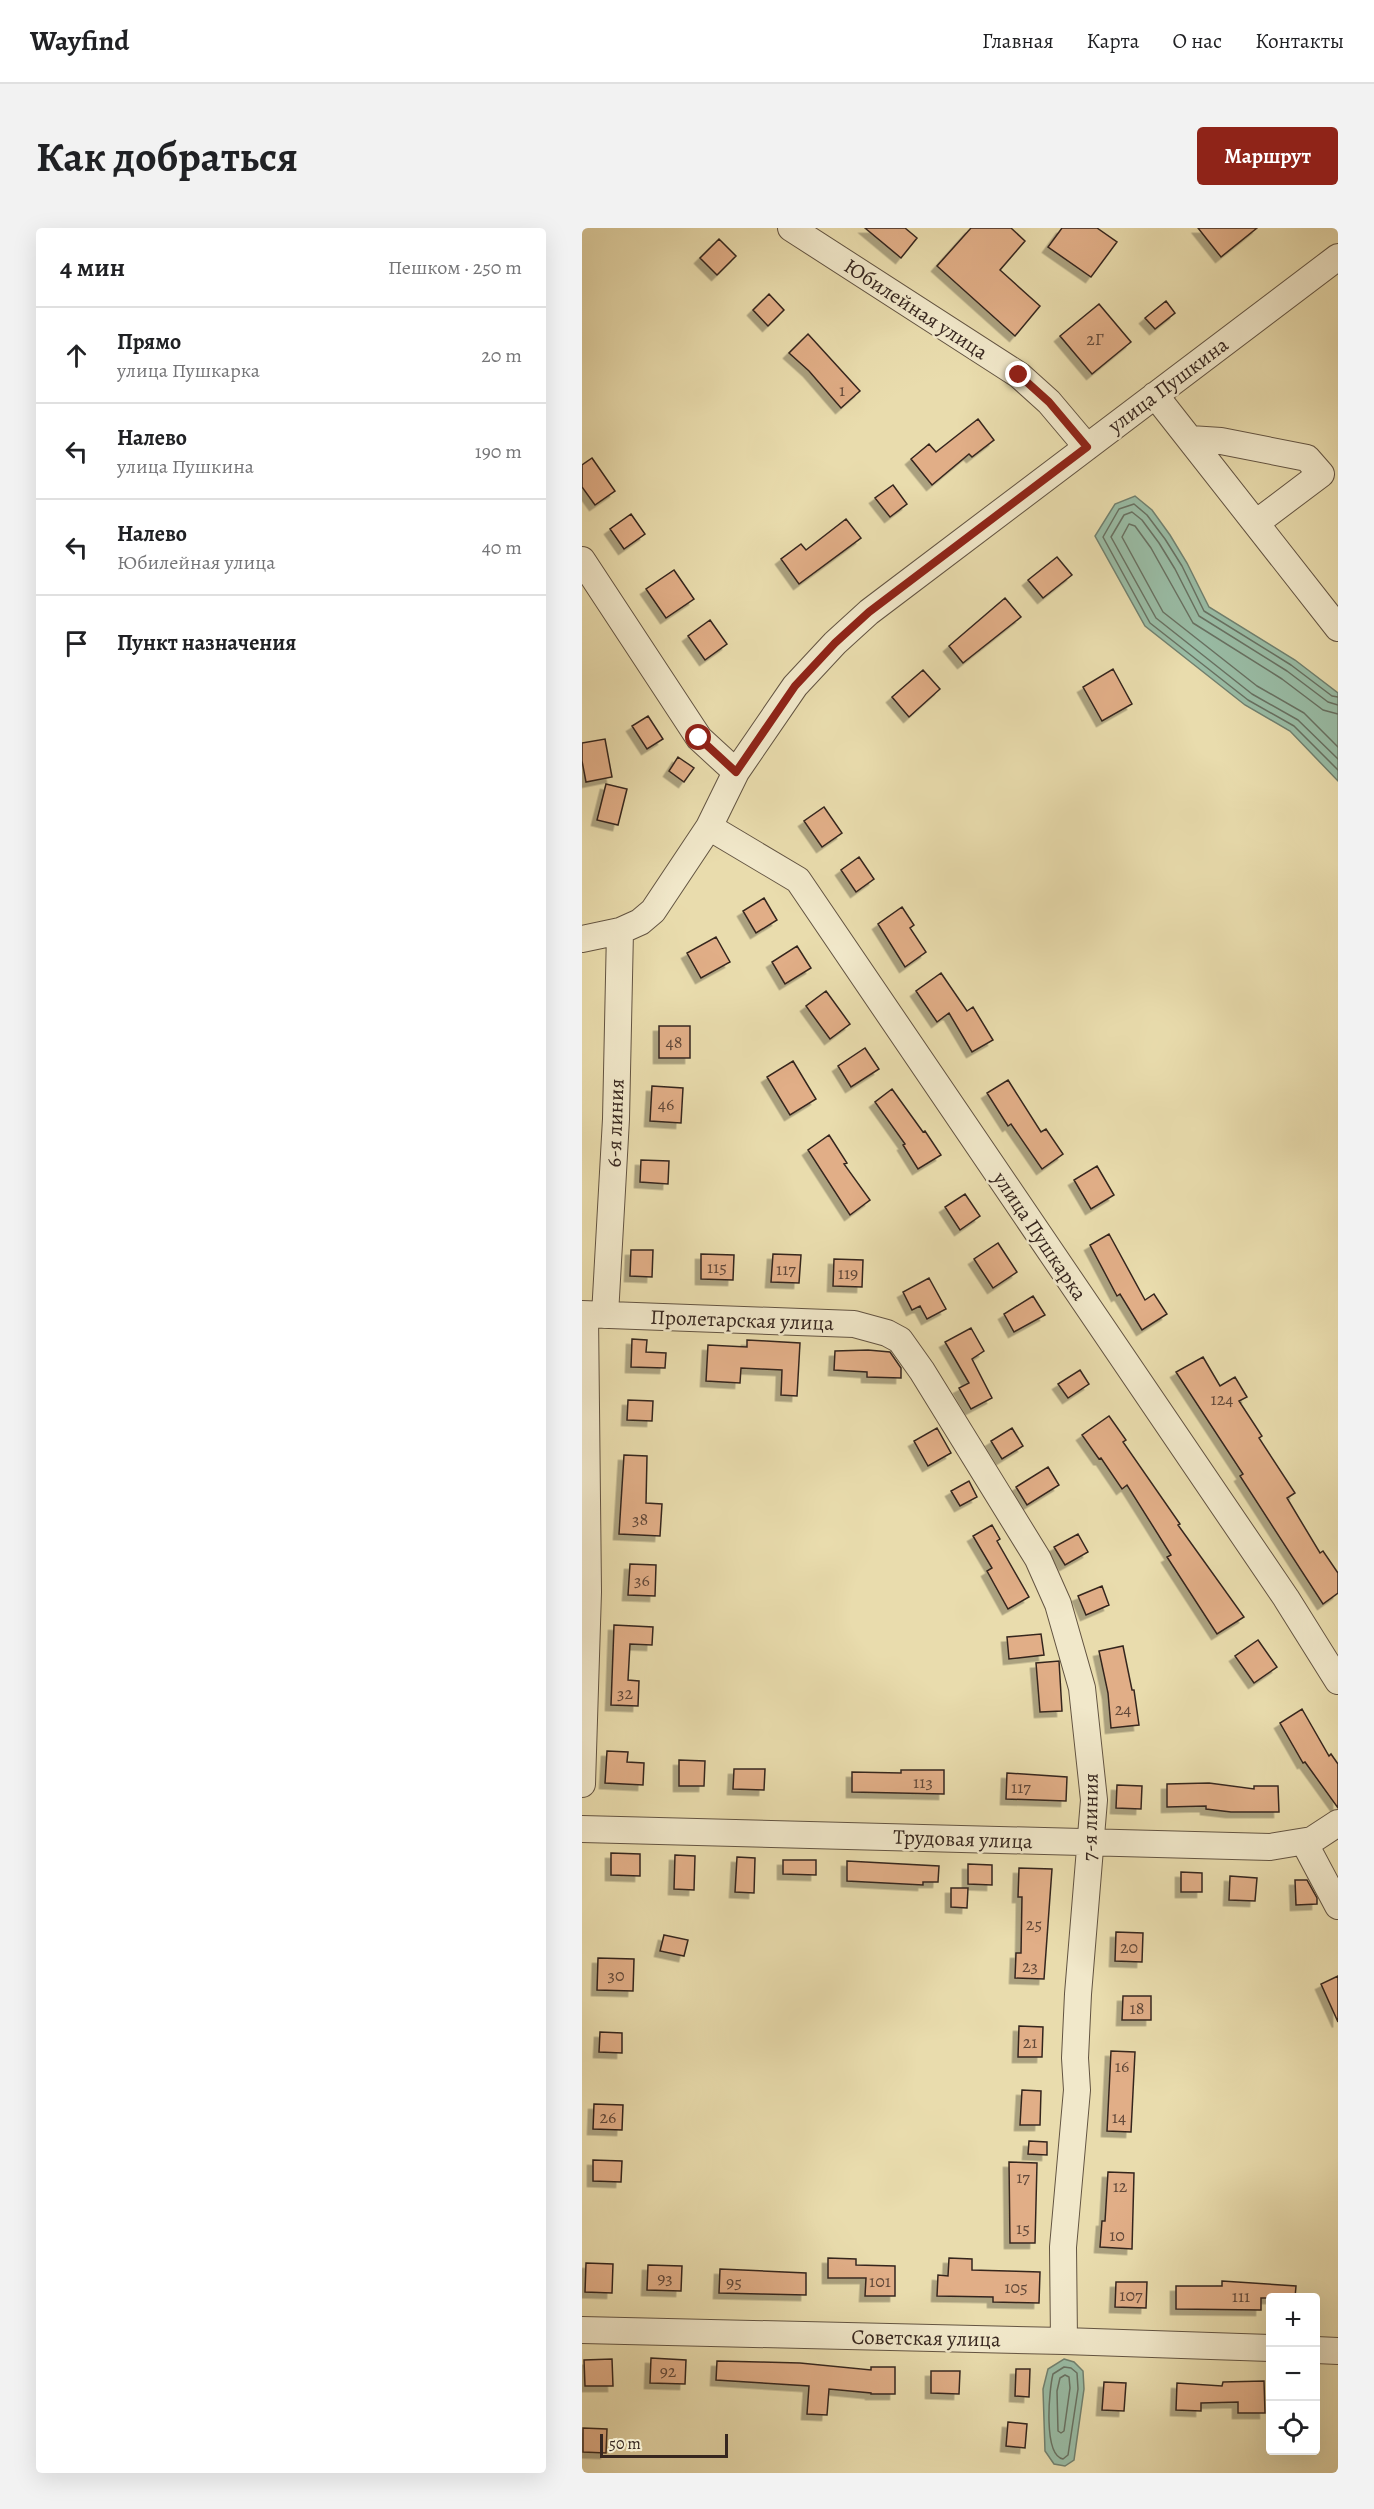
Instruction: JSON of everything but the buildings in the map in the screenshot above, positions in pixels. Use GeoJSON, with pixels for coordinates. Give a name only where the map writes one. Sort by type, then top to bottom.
{"type":"FeatureCollection","features":[{"type":"Feature","properties":{"kind":"street","name":"Юбилейная улица"},"geometry":{"type":"LineString","coordinates":[[791,228],[1019,375],[1049,402],[1087,447]]}},
{"type":"Feature","properties":{"kind":"street","name":"улица Пушкина"},"geometry":{"type":"LineString","coordinates":[[582,939],[620,931],[640,922],[653,911],[708,827],[736,772],[795,686],[835,643],[869,612],[1338,256]]}},
{"type":"Feature","properties":{"kind":"street"},"geometry":{"type":"LineString","coordinates":[[1155,395],[1338,628]]}},
{"type":"Feature","properties":{"kind":"street"},"geometry":{"type":"LineString","coordinates":[[1190,440],[1221,441],[1307,458],[1321,474],[1256,523]]}},
{"type":"Feature","properties":{"kind":"street"},"geometry":{"type":"LineString","coordinates":[[582,560],[699,738],[736,772]]}},
{"type":"Feature","properties":{"kind":"street","name":"улица Пушкарка"},"geometry":{"type":"LineString","coordinates":[[708,827],[798,880],[1286,1598],[1338,1681]]}},
{"type":"Feature","properties":{"kind":"street","name":"6-я линия"},"geometry":{"type":"LineString","coordinates":[[582,1784],[588,1592],[591,1315],[616,1119],[620,931]]}},
{"type":"Feature","properties":{"kind":"street","name":"Пролетарская улица"},"geometry":{"type":"LineString","coordinates":[[591,1315],[854,1324],[900,1340]]}},
{"type":"Feature","properties":{"kind":"street","name":"7-я линия"},"geometry":{"type":"LineString","coordinates":[[900,1340],[922,1371],[1038,1559],[1058,1604],[1082,1688],[1094,1800],[1075,2058],[1077,2090],[1063,2247],[1064,2341]]}},
{"type":"Feature","properties":{"kind":"street","name":"Трудовая улица"},"geometry":{"type":"LineString","coordinates":[[582,1829],[1270,1847],[1312,1840],[1338,1823]]}},
{"type":"Feature","properties":{"kind":"street"},"geometry":{"type":"LineString","coordinates":[[1304,1842],[1338,1906]]}},
{"type":"Feature","properties":{"kind":"street","name":"Советская улица"},"geometry":{"type":"LineString","coordinates":[[582,2330],[1266,2348]]}},
{"type":"Feature","properties":{"kind":"street"},"geometry":{"type":"LineString","coordinates":[[1320,2350],[1338,2350]]}},
{"type":"Feature","properties":{"kind":"water"},"geometry":{"type":"Polygon","coordinates":[[[1135,496],[1152,510],[1170,535],[1209,607],[1295,660],[1338,693],[1338,781],[1290,731],[1245,705],[1145,626],[1095,536],[1115,504],[1135,496]]]}},
{"type":"Feature","properties":{"kind":"water"},"geometry":{"type":"Polygon","coordinates":[[[1064,2359],[1074,2362],[1083,2371],[1084,2389],[1074,2460],[1065,2466],[1054,2464],[1045,2451],[1043,2389],[1048,2369],[1064,2359]]]}},
{"type":"Feature","properties":{"kind":"route"},"geometry":{"type":"LineString","coordinates":[[699,738],[736,772],[795,686],[835,643],[869,612],[1087,447],[1049,402],[1019,375]]}}]}
